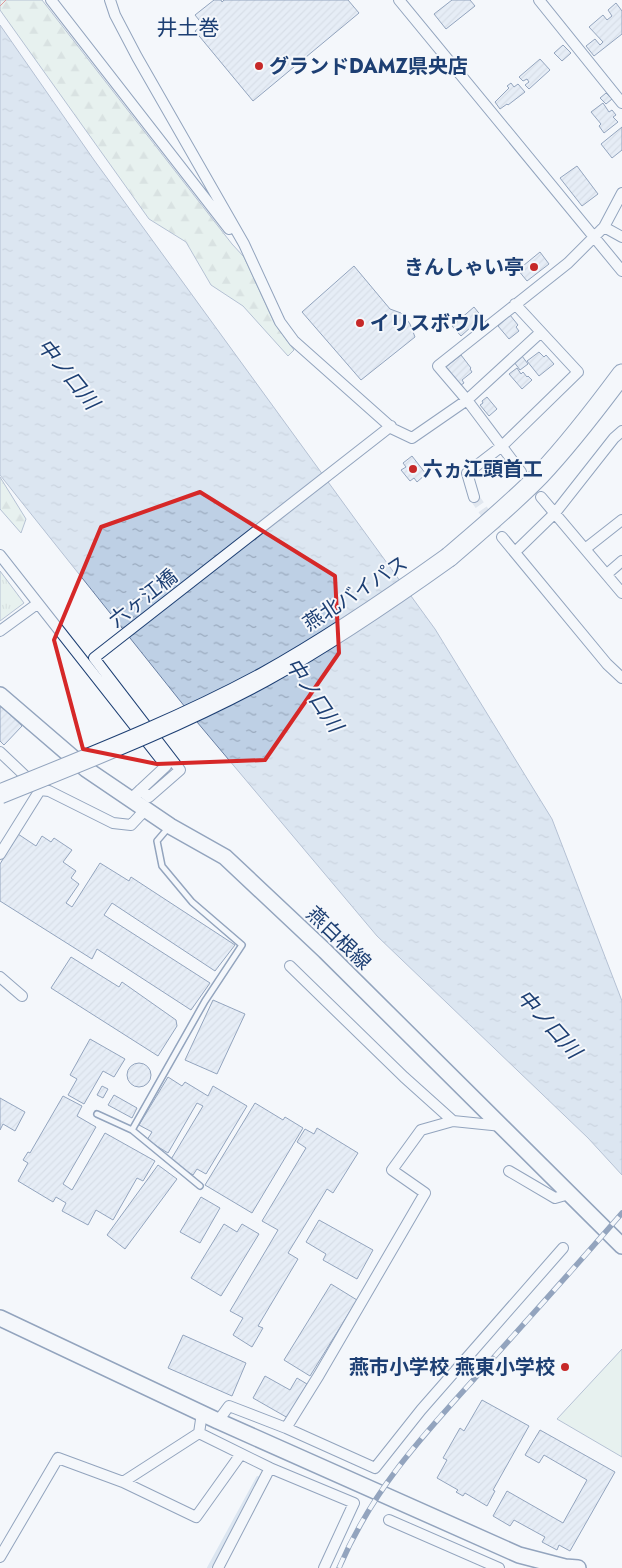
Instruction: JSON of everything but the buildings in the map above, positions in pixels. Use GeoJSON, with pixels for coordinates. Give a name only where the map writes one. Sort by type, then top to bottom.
{"type":"FeatureCollection","features":[{"type":"Feature","properties":{"kind":"highway","name":"燕北バイパス"},"geometry":{"type":"LineString","coordinates":[[0,794],[171,724],[264,677],[387,601],[449,557],[504,510],[540,475],[594,412],[622,374]]}},
{"type":"Feature","properties":{"kind":"main road","name":"燕白根線"},"geometry":{"type":"LineString","coordinates":[[0,695],[86,769],[135,795],[145,810],[225,857],[325,951],[622,1246]]}},
{"type":"Feature","properties":{"kind":"main road"},"geometry":{"type":"LineString","coordinates":[[0,1318],[218,1421],[519,1555],[569,1568]]}},
{"type":"Feature","properties":{"kind":"street"},"geometry":{"type":"LineString","coordinates":[[51,0],[249,253]]}},
{"type":"Feature","properties":{"kind":"street"},"geometry":{"type":"LineString","coordinates":[[110,0],[115,15],[137,57],[249,253],[280,322],[294,341],[394,429],[412,438],[467,400],[541,332]]}},
{"type":"Feature","properties":{"kind":"street"},"geometry":{"type":"LineString","coordinates":[[400,0],[622,271]]}},
{"type":"Feature","properties":{"kind":"street"},"geometry":{"type":"LineString","coordinates":[[538,0],[622,103]]}},
{"type":"Feature","properties":{"kind":"street"},"geometry":{"type":"LineString","coordinates":[[521,472],[467,400],[438,366],[568,263],[604,227],[622,193]]}},
{"type":"Feature","properties":{"kind":"street"},"geometry":{"type":"LineString","coordinates":[[604,227],[622,237]]}},
{"type":"Feature","properties":{"kind":"street"},"geometry":{"type":"LineString","coordinates":[[474,497],[467,474],[502,446],[578,372],[515,304]]}},
{"type":"Feature","properties":{"kind":"street","name":"六ヶ江橋"},"geometry":{"type":"LineString","coordinates":[[135,795],[149,797],[180,770],[94,658],[391,426]]}},
{"type":"Feature","properties":{"kind":"street"},"geometry":{"type":"LineString","coordinates":[[515,552],[555,513],[614,438],[622,431]]}},
{"type":"Feature","properties":{"kind":"street"},"geometry":{"type":"LineString","coordinates":[[541,497],[622,593]]}},
{"type":"Feature","properties":{"kind":"street"},"geometry":{"type":"LineString","coordinates":[[585,549],[622,520]]}},
{"type":"Feature","properties":{"kind":"street"},"geometry":{"type":"LineString","coordinates":[[502,537],[607,664],[622,678]]}},
{"type":"Feature","properties":{"kind":"street"},"geometry":{"type":"LineString","coordinates":[[0,554],[37,604],[166,766],[135,795]]}},
{"type":"Feature","properties":{"kind":"street"},"geometry":{"type":"LineString","coordinates":[[606,574],[622,561]]}},
{"type":"Feature","properties":{"kind":"street"},"geometry":{"type":"LineString","coordinates":[[0,631],[37,604]]}},
{"type":"Feature","properties":{"kind":"street"},"geometry":{"type":"LineString","coordinates":[[1,754],[40,790],[49,791],[113,824],[132,825],[145,810]]}},
{"type":"Feature","properties":{"kind":"street"},"geometry":{"type":"LineString","coordinates":[[0,854],[40,790]]}},
{"type":"Feature","properties":{"kind":"street"},"geometry":{"type":"LineString","coordinates":[[290,966],[404,1077],[453,1120]]}},
{"type":"Feature","properties":{"kind":"street"},"geometry":{"type":"LineString","coordinates":[[0,977],[22,996]]}},
{"type":"Feature","properties":{"kind":"street"},"geometry":{"type":"LineString","coordinates":[[286,1428],[319,1376],[425,1193],[392,1170],[421,1130],[453,1120],[502,1126]]}},
{"type":"Feature","properties":{"kind":"street"},"geometry":{"type":"LineString","coordinates":[[509,1171],[555,1198],[569,1194]]}},
{"type":"Feature","properties":{"kind":"street"},"geometry":{"type":"LineString","coordinates":[[218,1421],[229,1406],[286,1428],[375,1468],[420,1410],[563,1248]]}},
{"type":"Feature","properties":{"kind":"street"},"geometry":{"type":"LineString","coordinates":[[123,1482],[199,1433],[202,1413]]}},
{"type":"Feature","properties":{"kind":"street"},"geometry":{"type":"LineString","coordinates":[[199,1433],[270,1468],[354,1503],[324,1568]]}},
{"type":"Feature","properties":{"kind":"street"},"geometry":{"type":"LineString","coordinates":[[0,1557],[58,1458],[123,1482],[196,1517],[241,1454]]}},
{"type":"Feature","properties":{"kind":"street"},"geometry":{"type":"LineString","coordinates":[[218,1568],[270,1468]]}},
{"type":"Feature","properties":{"kind":"street"},"geometry":{"type":"LineString","coordinates":[[389,1520],[498,1568]]}},
{"type":"Feature","properties":{"kind":"lane"},"geometry":{"type":"LineString","coordinates":[[132,1130],[205,1001],[242,945],[192,902],[162,866],[157,841],[170,826]]}},
{"type":"Feature","properties":{"kind":"lane"},"geometry":{"type":"LineString","coordinates":[[97,1114],[132,1130],[200,1186]]}},
{"type":"Feature","properties":{"kind":"highlighted area"},"geometry":{"type":"Polygon","coordinates":[[[200,492],[335,576],[339,653],[265,760],[157,764],[83,749],[54,640],[101,527],[200,492]]]}},
{"type":"Feature","properties":{"kind":"green space"},"geometry":{"type":"Polygon","coordinates":[[[0,0],[42,0],[244,257],[275,324],[294,350],[288,356],[243,306],[211,285],[186,242],[149,219],[0,10],[0,0]]]}},
{"type":"Feature","properties":{"kind":"green space"},"geometry":{"type":"Polygon","coordinates":[[[0,477],[26,519],[21,533],[0,509],[0,477]]]}},
{"type":"Feature","properties":{"kind":"green space"},"geometry":{"type":"Polygon","coordinates":[[[0,571],[24,603],[0,621],[0,571]]]}},
{"type":"Feature","properties":{"kind":"green space"},"geometry":{"type":"Polygon","coordinates":[[[622,1349],[622,1457],[557,1419],[622,1349]]]}},
{"type":"Feature","properties":{"kind":"water","name":"中ノ口川"},"geometry":{"type":"Polygon","coordinates":[[[0,25],[94,160],[435,629],[552,819],[622,1001],[622,1175],[588,1138],[377,936],[197,722],[0,475],[0,25]]]}},
{"type":"Feature","properties":{"kind":"waterway"},"geometry":{"type":"LineString","coordinates":[[209,1568],[258,1478]]}},
{"type":"Feature","properties":{"kind":"tunnel"},"geometry":{"type":"LineString","coordinates":[[474,497],[502,537]]}},
{"type":"Feature","properties":{"kind":"railway"},"geometry":{"type":"LineString","coordinates":[[339,1568],[368,1511],[385,1485],[423,1437],[622,1213]]}},
{"type":"Feature","properties":{"kind":"power"},"geometry":{"type":"LineString","coordinates":[[0,6],[6,0]]}},
{"type":"Feature","properties":{"kind":"place","name":"グランドDAMZ県央店"},"geometry":{"type":"Point","coordinates":[259,66]}},
{"type":"Feature","properties":{"kind":"place","name":"きんしゃい亭"},"geometry":{"type":"Point","coordinates":[534,267]}},
{"type":"Feature","properties":{"kind":"place","name":"イリスボウル"},"geometry":{"type":"Point","coordinates":[360,323]}},
{"type":"Feature","properties":{"kind":"place","name":"六ヵ江頭首工"},"geometry":{"type":"Point","coordinates":[413,469]}},
{"type":"Feature","properties":{"kind":"place","name":"燕市小学校 燕東小学校"},"geometry":{"type":"Point","coordinates":[565,1367]}},
{"type":"Feature","properties":{"kind":"district","name":"井土巻"},"geometry":{"type":"Point","coordinates":[188,28]}}]}
